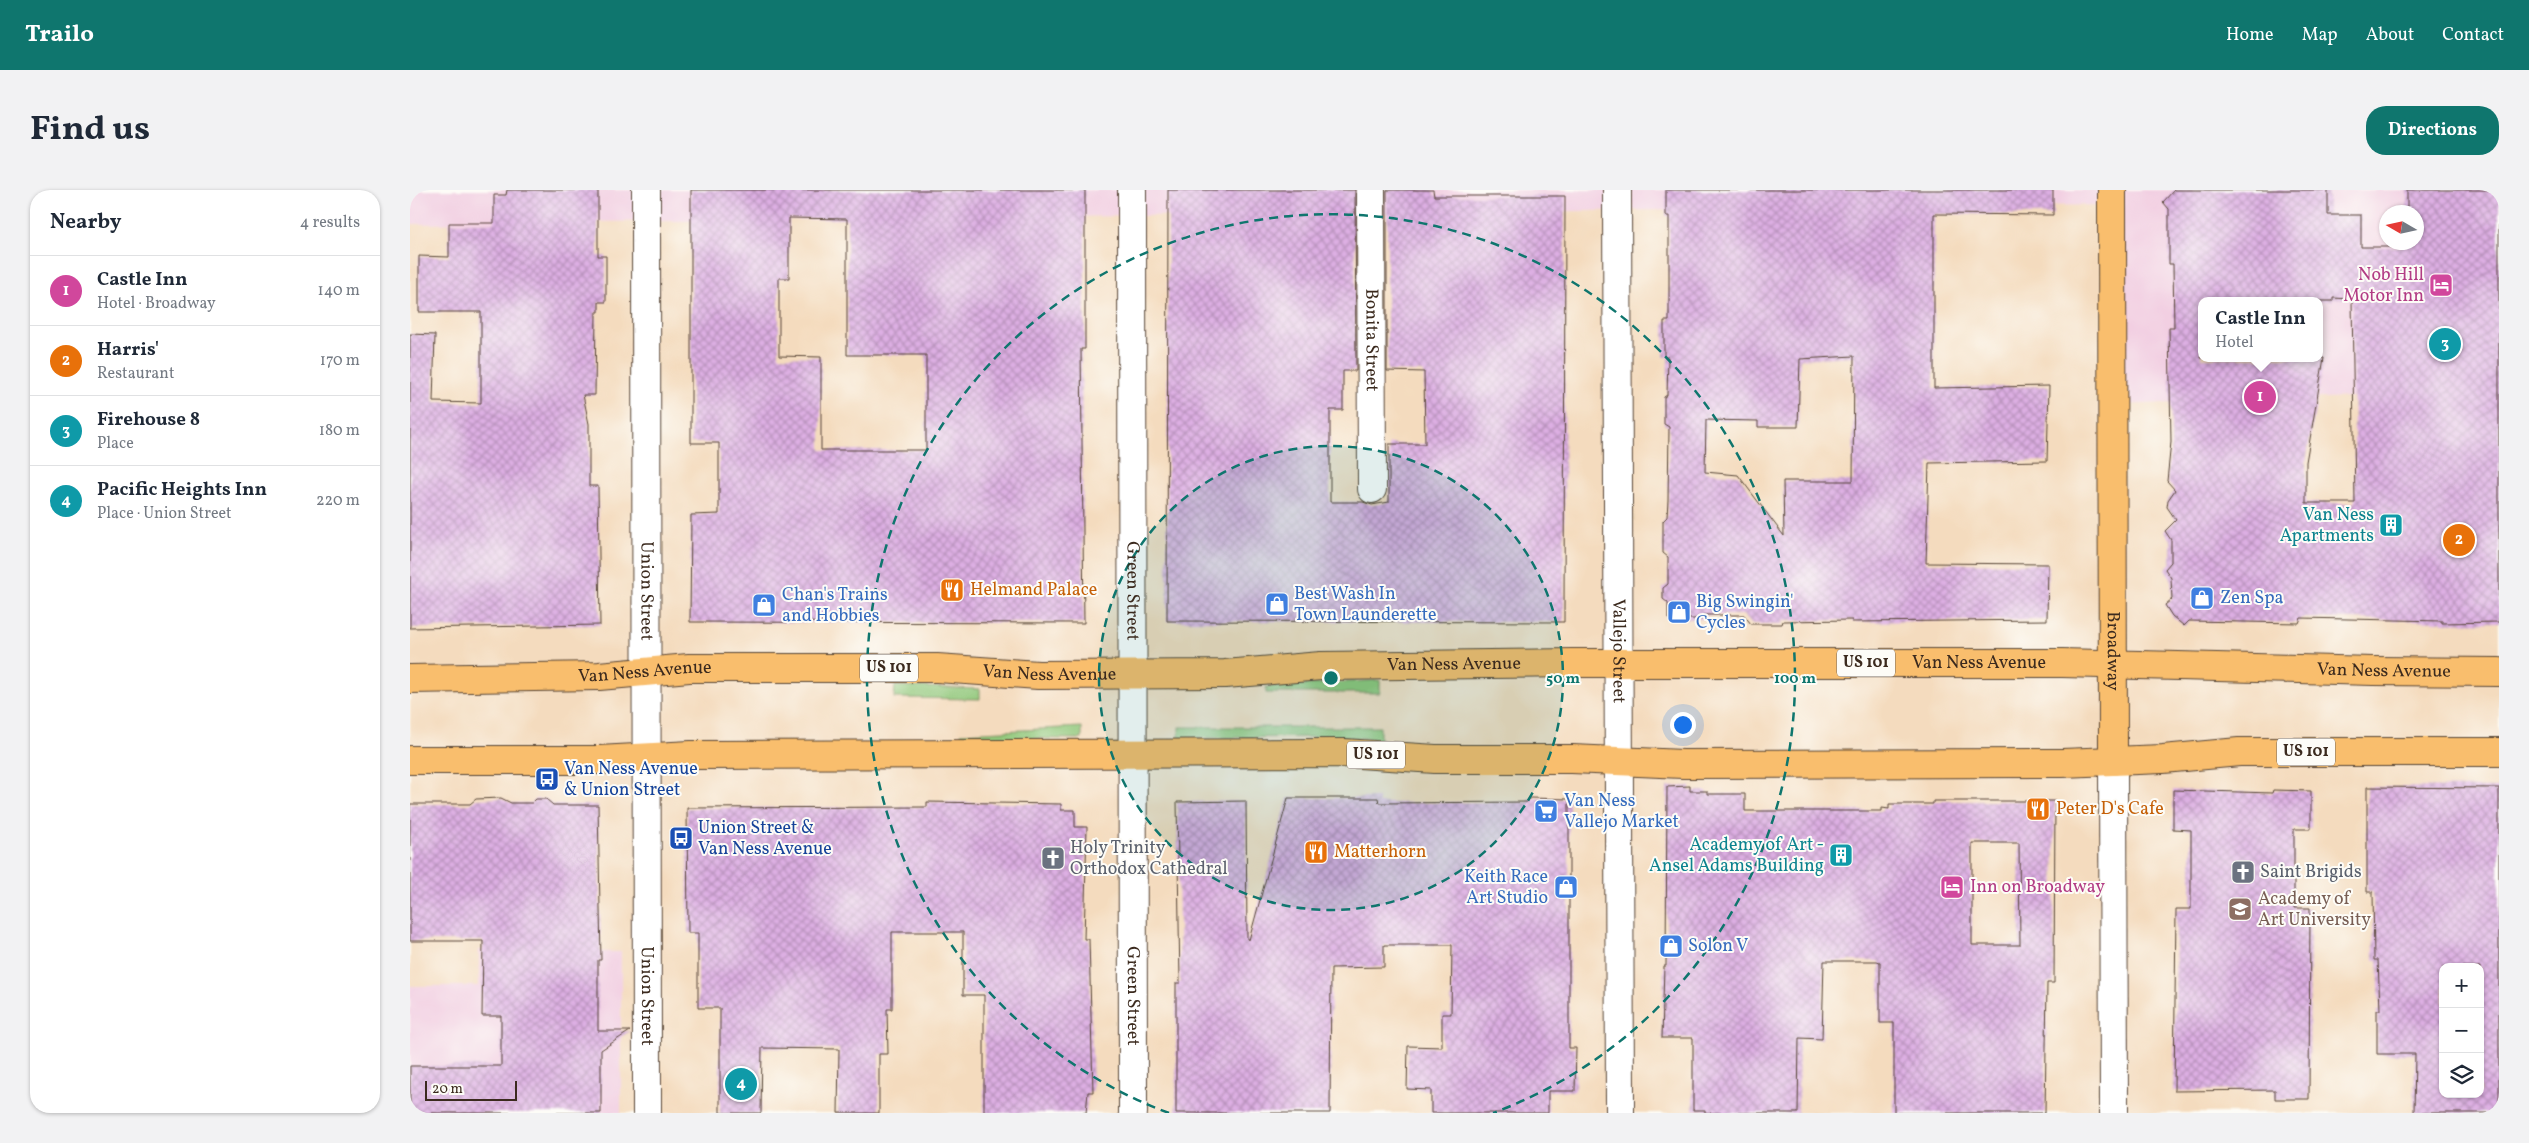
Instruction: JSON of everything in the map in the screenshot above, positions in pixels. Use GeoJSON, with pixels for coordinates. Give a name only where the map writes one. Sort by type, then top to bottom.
{"type":"FeatureCollection","features":[{"type":"Feature","properties":{"kind":"main road","name":"Broadway"},"geometry":{"type":"LineString","coordinates":[[2112,190],[2112,761]]}},
{"type":"Feature","properties":{"kind":"main road","name":"Van Ness Avenue"},"geometry":{"type":"LineString","coordinates":[[410,679],[599,676],[689,668],[937,668],[1038,675],[1225,674],[1321,666],[1619,664],[2112,663],[2373,672],[2499,672]]}},
{"type":"Feature","properties":{"kind":"main road","name":"US 101"},"geometry":{"type":"LineString","coordinates":[[410,760],[647,758],[691,755],[1344,753],[1435,759],[1620,761],[1683,764],[2112,761],[2239,752],[2499,752]]}},
{"type":"Feature","properties":{"kind":"street","name":"Union Street"},"geometry":{"type":"LineString","coordinates":[[646,190],[647,1113]]}},
{"type":"Feature","properties":{"kind":"street","name":"Green Street"},"geometry":{"type":"LineString","coordinates":[[1132,190],[1133,1113]]}},
{"type":"Feature","properties":{"kind":"street","name":"Bonita Street"},"geometry":{"type":"LineString","coordinates":[[1371,190],[1372,489]]}},
{"type":"Feature","properties":{"kind":"street","name":"Vallejo Street"},"geometry":{"type":"LineString","coordinates":[[1618,190],[1620,1113]]}},
{"type":"Feature","properties":{"kind":"street","name":"Broadway"},"geometry":{"type":"LineString","coordinates":[[2112,761],[2114,1113]]}},
{"type":"Feature","properties":{"kind":"shaded area"},"geometry":{"type":"Polygon","coordinates":[[[410,190],[2499,190],[2499,392],[2112,405],[2111,205],[410,224],[410,190]]]}},
{"type":"Feature","properties":{"kind":"shaded area"},"geometry":{"type":"Polygon","coordinates":[[[479,950],[621,952],[621,1113],[410,1113],[410,986],[479,986],[479,950]]]}},
{"type":"Feature","properties":{"kind":"green space"},"geometry":{"type":"Polygon","coordinates":[[[1380,680],[1380,693],[1266,693],[1266,687],[1380,680]]]}},
{"type":"Feature","properties":{"kind":"green space"},"geometry":{"type":"Polygon","coordinates":[[[895,686],[980,689],[980,699],[894,698],[895,686]]]}},
{"type":"Feature","properties":{"kind":"green space"},"geometry":{"type":"Polygon","coordinates":[[[1082,727],[1082,739],[961,738],[961,733],[1082,727]]]}},
{"type":"Feature","properties":{"kind":"green space"},"geometry":{"type":"Polygon","coordinates":[[[1179,727],[1380,727],[1380,739],[1343,737],[1179,738],[1179,727]]]}},
{"type":"Feature","properties":{"kind":"building"},"geometry":{"type":"Polygon","coordinates":[[[507,190],[598,190],[598,256],[606,256],[606,302],[599,302],[599,312],[596,312],[595,395],[583,395],[589,424],[589,486],[598,486],[600,625],[410,628],[410,334],[435,335],[433,402],[481,403],[481,312],[419,312],[419,256],[449,257],[449,223],[494,223],[494,195],[506,195],[507,190]]]}},
{"type":"Feature","properties":{"kind":"building"},"geometry":{"type":"Polygon","coordinates":[[[691,190],[1085,190],[1085,349],[1081,349],[1084,623],[690,622],[691,515],[719,514],[719,443],[691,443],[691,190]],[[789,218],[789,278],[779,278],[779,356],[821,357],[821,450],[926,450],[926,355],[847,355],[847,219],[789,218]]]}},
{"type":"Feature","properties":{"kind":"building"},"geometry":{"type":"Polygon","coordinates":[[[1168,190],[1355,190],[1356,371],[1343,371],[1343,410],[1330,410],[1330,502],[1363,502],[1372,505],[1389,502],[1389,444],[1425,444],[1424,372],[1387,371],[1387,190],[1433,190],[1434,196],[1565,196],[1564,622],[1167,621],[1168,190]]]}},
{"type":"Feature","properties":{"kind":"building"},"geometry":{"type":"Polygon","coordinates":[[[1666,190],[2053,190],[2053,215],[1934,214],[1934,388],[2049,386],[2047,461],[1929,463],[1926,563],[2048,564],[2047,620],[1852,622],[1852,620],[1783,621],[1782,624],[1751,624],[1744,615],[1703,615],[1703,619],[1668,619],[1668,603],[1663,599],[1663,588],[1668,584],[1668,557],[1663,553],[1663,521],[1667,517],[1668,500],[1669,427],[1664,424],[1664,397],[1667,395],[1668,357],[1664,357],[1664,321],[1669,321],[1669,216],[1666,216],[1666,190]],[[1854,356],[1800,359],[1798,427],[1758,427],[1758,421],[1706,420],[1705,472],[1738,475],[1784,536],[1783,481],[1853,481],[1854,356]]]}},
{"type":"Feature","properties":{"kind":"building"},"geometry":{"type":"Polygon","coordinates":[[[2174,190],[2328,190],[2328,215],[2361,215],[2361,247],[2379,247],[2379,250],[2424,250],[2424,205],[2407,205],[2407,190],[2499,190],[2499,622],[2442,623],[2442,621],[2301,618],[2299,623],[2189,621],[2184,626],[2172,616],[2165,605],[2172,599],[2171,578],[2165,569],[2171,562],[2171,540],[2165,531],[2176,520],[2167,507],[2168,500],[2175,490],[2167,481],[2171,442],[2169,328],[2174,328],[2173,264],[2169,264],[2169,209],[2163,202],[2174,190]],[[2198,297],[2198,362],[2323,362],[2324,358],[2306,462],[2306,503],[2355,503],[2352,299],[2333,298],[2333,301],[2323,301],[2323,297],[2198,297]]]}},
{"type":"Feature","properties":{"kind":"building"},"geometry":{"type":"Polygon","coordinates":[[[1690,786],[1690,791],[1707,791],[1707,794],[1745,794],[1745,811],[1882,811],[1882,808],[1889,809],[1889,804],[1933,804],[1933,801],[2055,801],[2054,983],[2047,983],[2045,1113],[1894,1113],[1894,1023],[1880,1023],[1880,962],[1877,961],[1824,961],[1822,1039],[1799,1038],[1798,1113],[1705,1113],[1705,1110],[1693,1110],[1693,1038],[1662,1038],[1664,966],[1666,966],[1667,787],[1690,786]],[[1972,843],[1972,945],[2020,945],[2019,843],[1972,843]]]}},
{"type":"Feature","properties":{"kind":"building"},"geometry":{"type":"Polygon","coordinates":[[[2367,787],[2499,788],[2499,1113],[2414,1113],[2415,1054],[2377,1054],[2377,1010],[2380,1010],[2378,960],[2374,960],[2373,892],[2367,892],[2367,787]]]}},
{"type":"Feature","properties":{"kind":"building","name":"Academy of Art University"},"geometry":{"type":"Polygon","coordinates":[[[2173,790],[2272,793],[2273,790],[2311,791],[2311,829],[2294,829],[2294,908],[2310,908],[2309,1099],[2275,1099],[2275,1090],[2174,1091],[2176,909],[2191,909],[2191,830],[2173,829],[2173,790]]]}},
{"type":"Feature","properties":{"kind":"building"},"geometry":{"type":"Polygon","coordinates":[[[501,798],[511,803],[532,803],[536,799],[546,799],[553,805],[598,805],[601,960],[598,960],[598,1031],[630,1031],[601,1050],[601,1113],[410,1113],[410,1066],[501,1066],[501,1016],[482,1016],[483,941],[410,941],[410,804],[470,804],[476,799],[501,798]]]}},
{"type":"Feature","properties":{"kind":"building"},"geometry":{"type":"Polygon","coordinates":[[[1288,798],[1378,798],[1379,803],[1527,802],[1530,798],[1569,799],[1569,1048],[1576,1048],[1575,1091],[1548,1091],[1548,1113],[1431,1113],[1431,1090],[1407,1089],[1408,1046],[1442,1047],[1442,1014],[1451,1014],[1452,945],[1384,945],[1384,967],[1331,968],[1330,1113],[1176,1113],[1176,983],[1180,983],[1177,802],[1246,801],[1247,939],[1249,940],[1288,798]]]}},
{"type":"Feature","properties":{"kind":"building"},"geometry":{"type":"Polygon","coordinates":[[[927,802],[1061,804],[1061,810],[1075,810],[1075,827],[1087,827],[1084,939],[1089,939],[1093,1092],[1088,1092],[1086,1113],[984,1113],[984,995],[963,995],[963,932],[892,932],[892,1009],[887,1009],[888,1054],[879,1054],[879,1113],[838,1113],[839,1049],[762,1048],[761,1113],[720,1113],[720,1008],[698,1008],[698,933],[688,933],[687,808],[927,807],[927,802]]]}},
{"type":"Feature","properties":{"kind":"place","name":"Nob Hill Motor Inn"},"geometry":{"type":"Point","coordinates":[2441,285]}},
{"type":"Feature","properties":{"kind":"place","name":"Firehouse 8"},"geometry":{"type":"Point","coordinates":[2445,344]}},
{"type":"Feature","properties":{"kind":"place","name":"Castle Inn"},"geometry":{"type":"Point","coordinates":[2260,397]}},
{"type":"Feature","properties":{"kind":"place","name":"Van Ness Apartments"},"geometry":{"type":"Point","coordinates":[2391,525]}},
{"type":"Feature","properties":{"kind":"place","name":"Harris'"},"geometry":{"type":"Point","coordinates":[2459,540]}},
{"type":"Feature","properties":{"kind":"place","name":"Helmand Palace"},"geometry":{"type":"Point","coordinates":[952,590]}},
{"type":"Feature","properties":{"kind":"place","name":"Zen Spa"},"geometry":{"type":"Point","coordinates":[2202,598]}},
{"type":"Feature","properties":{"kind":"place","name":"Best Wash In Town Launderette"},"geometry":{"type":"Point","coordinates":[1277,604]}},
{"type":"Feature","properties":{"kind":"place","name":"Chan's Trains and Hobbies"},"geometry":{"type":"Point","coordinates":[764,605]}},
{"type":"Feature","properties":{"kind":"place","name":"Big Swingin' Cycles"},"geometry":{"type":"Point","coordinates":[1679,612]}},
{"type":"Feature","properties":{"kind":"place","name":"Van Ness Avenue & Union Street"},"geometry":{"type":"Point","coordinates":[547,779]}},
{"type":"Feature","properties":{"kind":"place","name":"Peter D's Cafe"},"geometry":{"type":"Point","coordinates":[2038,809]}},
{"type":"Feature","properties":{"kind":"place","name":"Van Ness Vallejo Market"},"geometry":{"type":"Point","coordinates":[1546,811]}},
{"type":"Feature","properties":{"kind":"place","name":"Union Street & Van Ness Avenue"},"geometry":{"type":"Point","coordinates":[681,838]}},
{"type":"Feature","properties":{"kind":"place","name":"Matterhorn"},"geometry":{"type":"Point","coordinates":[1316,852]}},
{"type":"Feature","properties":{"kind":"place","name":"Academy of Art - Ansel Adams Building"},"geometry":{"type":"Point","coordinates":[1841,855]}},
{"type":"Feature","properties":{"kind":"place","name":"Holy Trinity Orthodox Cathedral"},"geometry":{"type":"Point","coordinates":[1053,858]}},
{"type":"Feature","properties":{"kind":"place","name":"Saint Brigids"},"geometry":{"type":"Point","coordinates":[2243,872]}},
{"type":"Feature","properties":{"kind":"place","name":"Keith Race Art Studio"},"geometry":{"type":"Point","coordinates":[1566,887]}},
{"type":"Feature","properties":{"kind":"place","name":"Inn on Broadway"},"geometry":{"type":"Point","coordinates":[1952,887]}},
{"type":"Feature","properties":{"kind":"place","name":"Academy of Art University"},"geometry":{"type":"Point","coordinates":[2240,909]}},
{"type":"Feature","properties":{"kind":"place","name":"Solon V"},"geometry":{"type":"Point","coordinates":[1671,946]}},
{"type":"Feature","properties":{"kind":"place","name":"Pacific Heights Inn"},"geometry":{"type":"Point","coordinates":[741,1084]}}]}
